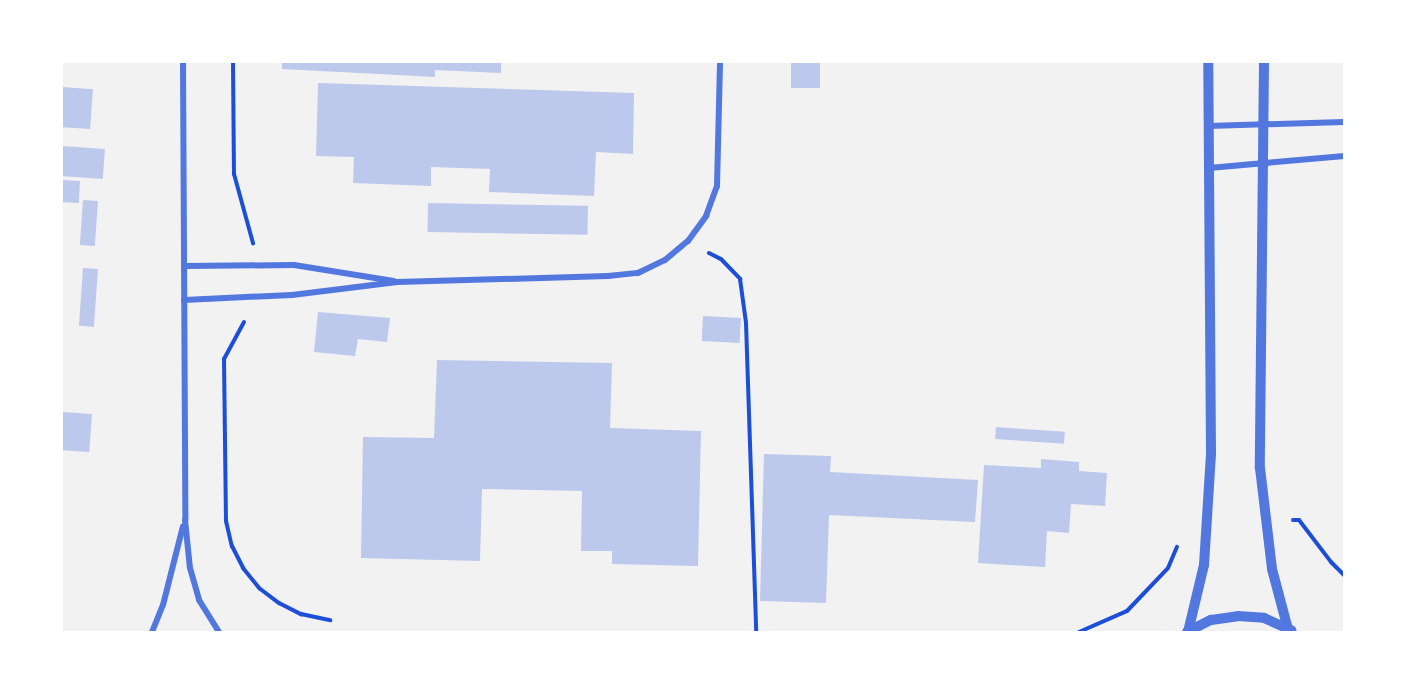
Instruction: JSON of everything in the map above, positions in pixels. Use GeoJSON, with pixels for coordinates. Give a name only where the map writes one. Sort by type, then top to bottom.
{"type":"FeatureCollection","features":[{"type":"Feature","properties":{"kind":"street"},"geometry":{"type":"LineString","coordinates":[[183,62],[184,520],[190,568],[196,589],[219,633]]}},
{"type":"Feature","properties":{"kind":"street"},"geometry":{"type":"LineString","coordinates":[[184,300],[257,298],[328,292],[398,282],[608,276],[638,273],[665,260],[688,242],[706,216],[717,186],[720,62]]}},
{"type":"Feature","properties":{"kind":"street"},"geometry":{"type":"LineString","coordinates":[[1188,632],[1204,565],[1211,454],[1208,62]]}},
{"type":"Feature","properties":{"kind":"street"},"geometry":{"type":"LineString","coordinates":[[1264,62],[1260,468],[1272,569],[1291,631]]}},
{"type":"Feature","properties":{"kind":"street"},"geometry":{"type":"LineString","coordinates":[[1208,126],[1344,122]]}},
{"type":"Feature","properties":{"kind":"street"},"geometry":{"type":"LineString","coordinates":[[1209,168],[1344,156]]}},
{"type":"Feature","properties":{"kind":"street"},"geometry":{"type":"LineString","coordinates":[[184,266],[258,264],[330,270],[398,282]]}},
{"type":"Feature","properties":{"kind":"street"},"geometry":{"type":"LineString","coordinates":[[152,633],[163,605],[184,520]]}},
{"type":"Feature","properties":{"kind":"street"},"geometry":{"type":"LineString","coordinates":[[1188,632],[1211,620],[1238,616],[1264,618],[1291,631]]}},
{"type":"Feature","properties":{"kind":"path"},"geometry":{"type":"LineString","coordinates":[[233,62],[234,174],[258,264]]}},
{"type":"Feature","properties":{"kind":"path"},"geometry":{"type":"LineString","coordinates":[[688,242],[721,259],[740,279],[746,323],[756,633]]}},
{"type":"Feature","properties":{"kind":"path"},"geometry":{"type":"LineString","coordinates":[[257,298],[224,359],[226,521],[232,546],[243,568],[259,588],[279,603],[301,614],[330,620]]}},
{"type":"Feature","properties":{"kind":"path"},"geometry":{"type":"LineString","coordinates":[[1265,519],[1299,520],[1344,575]]}},
{"type":"Feature","properties":{"kind":"path"},"geometry":{"type":"LineString","coordinates":[[1079,633],[1127,611],[1168,568],[1182,536]]}},
{"type":"Feature","properties":{"kind":"building"},"geometry":{"type":"Polygon","coordinates":[[[282,62],[501,62],[501,73],[435,70],[435,77],[282,69],[282,62]]]}},
{"type":"Feature","properties":{"kind":"building"},"geometry":{"type":"Polygon","coordinates":[[[791,62],[820,62],[820,88],[791,88],[791,62]]]}},
{"type":"Feature","properties":{"kind":"building"},"geometry":{"type":"Polygon","coordinates":[[[318,83],[634,93],[633,154],[596,152],[594,196],[489,192],[490,169],[431,167],[431,186],[353,183],[354,157],[316,156],[318,83]]]}},
{"type":"Feature","properties":{"kind":"building"},"geometry":{"type":"Polygon","coordinates":[[[62,87],[93,89],[90,129],[62,127],[62,87]]]}},
{"type":"Feature","properties":{"kind":"building"},"geometry":{"type":"Polygon","coordinates":[[[62,146],[105,149],[103,179],[62,176],[62,146]]]}},
{"type":"Feature","properties":{"kind":"building"},"geometry":{"type":"Polygon","coordinates":[[[62,180],[80,181],[79,203],[62,202],[62,180]]]}},
{"type":"Feature","properties":{"kind":"building"},"geometry":{"type":"Polygon","coordinates":[[[83,200],[98,201],[95,246],[80,245],[83,200]]]}},
{"type":"Feature","properties":{"kind":"building"},"geometry":{"type":"Polygon","coordinates":[[[428,203],[588,206],[587,235],[427,232],[428,203]]]}},
{"type":"Feature","properties":{"kind":"building"},"geometry":{"type":"Polygon","coordinates":[[[83,268],[98,269],[94,327],[79,326],[83,268]]]}},
{"type":"Feature","properties":{"kind":"building"},"geometry":{"type":"Polygon","coordinates":[[[318,312],[390,318],[387,342],[358,339],[355,356],[314,352],[318,312]]]}},
{"type":"Feature","properties":{"kind":"building"},"geometry":{"type":"Polygon","coordinates":[[[703,316],[741,318],[740,343],[702,341],[703,316]]]}},
{"type":"Feature","properties":{"kind":"building"},"geometry":{"type":"Polygon","coordinates":[[[437,360],[612,363],[610,428],[701,431],[698,566],[612,564],[612,551],[581,551],[582,491],[482,489],[480,561],[361,558],[363,437],[434,438],[437,360]]]}},
{"type":"Feature","properties":{"kind":"building"},"geometry":{"type":"Polygon","coordinates":[[[62,412],[92,414],[89,452],[62,450],[62,412]]]}},
{"type":"Feature","properties":{"kind":"building"},"geometry":{"type":"Polygon","coordinates":[[[996,427],[1065,432],[1064,444],[995,439],[996,427]]]}},
{"type":"Feature","properties":{"kind":"building"},"geometry":{"type":"Polygon","coordinates":[[[764,454],[831,456],[830,472],[978,480],[975,522],[829,515],[826,603],[760,601],[764,454]]]}},
{"type":"Feature","properties":{"kind":"building"},"geometry":{"type":"Polygon","coordinates":[[[1041,459],[1079,462],[1079,471],[1107,473],[1105,506],[1071,504],[1069,533],[1047,531],[1045,567],[978,563],[984,465],[1041,468],[1041,459]]]}}]}
